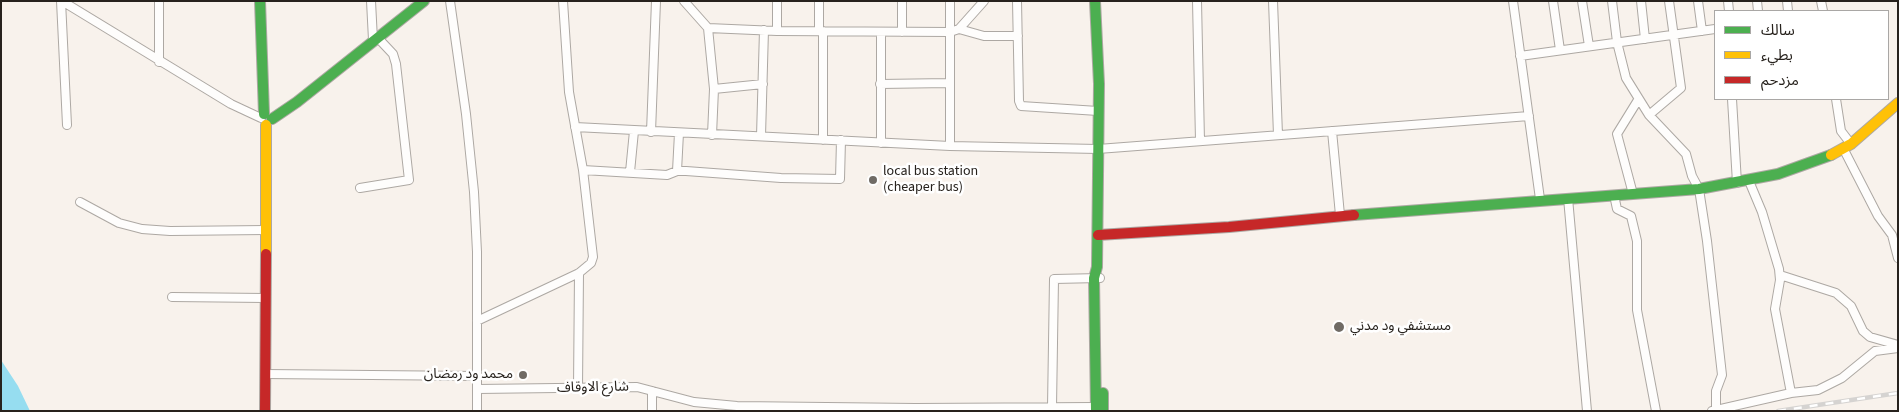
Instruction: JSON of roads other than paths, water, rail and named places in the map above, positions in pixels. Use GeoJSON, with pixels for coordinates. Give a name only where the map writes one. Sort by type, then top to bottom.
{"type":"FeatureCollection","features":[{"type":"Feature","properties":{"kind":"street"},"geometry":{"type":"LineString","coordinates":[[62,1],[242,111],[266,119],[297,102],[424,1]]}},
{"type":"Feature","properties":{"kind":"street"},"geometry":{"type":"LineString","coordinates":[[62,1],[67,125]]}},
{"type":"Feature","properties":{"kind":"street"},"geometry":{"type":"LineString","coordinates":[[159,1],[159,62]]}},
{"type":"Feature","properties":{"kind":"street"},"geometry":{"type":"LineString","coordinates":[[260,1],[266,119],[265,411]]}},
{"type":"Feature","properties":{"kind":"street"},"geometry":{"type":"LineString","coordinates":[[360,188],[409,180],[396,64],[393,54],[375,39],[371,1]]}},
{"type":"Feature","properties":{"kind":"street"},"geometry":{"type":"LineString","coordinates":[[450,1],[466,114],[474,192],[478,411]]}},
{"type":"Feature","properties":{"kind":"street"},"geometry":{"type":"LineString","coordinates":[[477,321],[579,273],[591,263],[593,257],[583,170],[574,127],[568,76],[563,1]]}},
{"type":"Feature","properties":{"kind":"street"},"geometry":{"type":"LineString","coordinates":[[651,132],[656,1]]}},
{"type":"Feature","properties":{"kind":"street"},"geometry":{"type":"LineString","coordinates":[[684,1],[708,28],[714,89],[712,135]]}},
{"type":"Feature","properties":{"kind":"street"},"geometry":{"type":"LineString","coordinates":[[777,1],[777,31]]}},
{"type":"Feature","properties":{"kind":"street"},"geometry":{"type":"LineString","coordinates":[[820,1],[823,140]]}},
{"type":"Feature","properties":{"kind":"street"},"geometry":{"type":"LineString","coordinates":[[902,1],[902,32]]}},
{"type":"Feature","properties":{"kind":"street"},"geometry":{"type":"LineString","coordinates":[[950,1],[950,146]]}},
{"type":"Feature","properties":{"kind":"street"},"geometry":{"type":"LineString","coordinates":[[708,28],[777,31],[950,32],[959,29],[984,1]]}},
{"type":"Feature","properties":{"kind":"street"},"geometry":{"type":"LineString","coordinates":[[1017,1],[1018,101],[1021,106],[1098,111]]}},
{"type":"Feature","properties":{"kind":"street"},"geometry":{"type":"LineString","coordinates":[[1095,1],[1098,41],[1098,410]]}},
{"type":"Feature","properties":{"kind":"street"},"geometry":{"type":"LineString","coordinates":[[1197,1],[1200,141]]}},
{"type":"Feature","properties":{"kind":"street"},"geometry":{"type":"LineString","coordinates":[[1273,1],[1278,135]]}},
{"type":"Feature","properties":{"kind":"street"},"geometry":{"type":"LineString","coordinates":[[1513,1],[1540,199]]}},
{"type":"Feature","properties":{"kind":"street"},"geometry":{"type":"LineString","coordinates":[[1553,1],[1560,50]]}},
{"type":"Feature","properties":{"kind":"street"},"geometry":{"type":"LineString","coordinates":[[1582,1],[1589,46]]}},
{"type":"Feature","properties":{"kind":"street"},"geometry":{"type":"LineString","coordinates":[[1612,1],[1617,42],[1626,78],[1649,115],[1686,154],[1692,176],[1699,189],[1707,241],[1722,374],[1716,392],[1714,410],[1791,393],[1818,390],[1829,386],[1856,368],[1875,351],[1898,347]]}},
{"type":"Feature","properties":{"kind":"street"},"geometry":{"type":"LineString","coordinates":[[1641,1],[1645,38]]}},
{"type":"Feature","properties":{"kind":"street"},"geometry":{"type":"LineString","coordinates":[[1649,115],[1681,88],[1669,1]]}},
{"type":"Feature","properties":{"kind":"street"},"geometry":{"type":"LineString","coordinates":[[1698,1],[1702,31]]}},
{"type":"Feature","properties":{"kind":"street"},"geometry":{"type":"LineString","coordinates":[[959,29],[984,36],[1018,36]]}},
{"type":"Feature","properties":{"kind":"street"},"geometry":{"type":"LineString","coordinates":[[1520,56],[1714,29]]}},
{"type":"Feature","properties":{"kind":"street"},"geometry":{"type":"LineString","coordinates":[[761,136],[764,30]]}},
{"type":"Feature","properties":{"kind":"street"},"geometry":{"type":"LineString","coordinates":[[880,32],[881,143]]}},
{"type":"Feature","properties":{"kind":"street"},"geometry":{"type":"LineString","coordinates":[[880,84],[949,83]]}},
{"type":"Feature","properties":{"kind":"street"},"geometry":{"type":"LineString","coordinates":[[714,89],[763,84]]}},
{"type":"Feature","properties":{"kind":"street"},"geometry":{"type":"LineString","coordinates":[[1633,194],[1617,134],[1638,100]]}},
{"type":"Feature","properties":{"kind":"street"},"geometry":{"type":"LineString","coordinates":[[1732,100],[1737,184]]}},
{"type":"Feature","properties":{"kind":"street"},"geometry":{"type":"LineString","coordinates":[[1836,100],[1841,130],[1847,146],[1878,216],[1892,235],[1898,258]]}},
{"type":"Feature","properties":{"kind":"street"},"geometry":{"type":"LineString","coordinates":[[1098,235],[1229,227],[1340,215],[1540,199],[1699,189],[1737,184],[1808,165],[1847,146],[1898,103]]}},
{"type":"Feature","properties":{"kind":"street"},"geometry":{"type":"LineString","coordinates":[[574,127],[950,146],[1098,149],[1529,116]]}},
{"type":"Feature","properties":{"kind":"street"},"geometry":{"type":"LineString","coordinates":[[630,172],[634,131]]}},
{"type":"Feature","properties":{"kind":"street"},"geometry":{"type":"LineString","coordinates":[[1332,131],[1340,215]]}},
{"type":"Feature","properties":{"kind":"street"},"geometry":{"type":"LineString","coordinates":[[677,171],[679,133]]}},
{"type":"Feature","properties":{"kind":"street"},"geometry":{"type":"LineString","coordinates":[[583,170],[667,175],[677,171],[840,179],[841,140]]}},
{"type":"Feature","properties":{"kind":"street"},"geometry":{"type":"LineString","coordinates":[[1748,181],[1762,212],[1780,275],[1775,309],[1791,393]]}},
{"type":"Feature","properties":{"kind":"street"},"geometry":{"type":"LineString","coordinates":[[1614,195],[1617,209],[1631,216],[1637,241],[1637,310],[1656,411]]}},
{"type":"Feature","properties":{"kind":"street"},"geometry":{"type":"LineString","coordinates":[[1568,198],[1587,411]]}},
{"type":"Feature","properties":{"kind":"street"},"geometry":{"type":"LineString","coordinates":[[80,202],[119,223],[142,229],[170,231],[266,230]]}},
{"type":"Feature","properties":{"kind":"street"},"geometry":{"type":"LineString","coordinates":[[578,388],[579,273]]}},
{"type":"Feature","properties":{"kind":"street"},"geometry":{"type":"LineString","coordinates":[[1780,275],[1836,293],[1851,306],[1863,331],[1870,337],[1898,347]]}},
{"type":"Feature","properties":{"kind":"street"},"geometry":{"type":"LineString","coordinates":[[1052,407],[1054,279],[1097,278]]}},
{"type":"Feature","properties":{"kind":"street"},"geometry":{"type":"LineString","coordinates":[[172,297],[265,298]]}},
{"type":"Feature","properties":{"kind":"street"},"geometry":{"type":"LineString","coordinates":[[265,374],[478,376]]}},
{"type":"Feature","properties":{"kind":"street","name":"شارع الاوقاف"},"geometry":{"type":"LineString","coordinates":[[477,389],[637,387],[694,407],[915,410],[1052,407],[1098,410]]}},
{"type":"Feature","properties":{"kind":"street"},"geometry":{"type":"LineString","coordinates":[[652,391],[652,411]]}},
{"type":"Feature","properties":{"kind":"water"},"geometry":{"type":"Polygon","coordinates":[[[1,360],[18,386],[30,411],[1,411],[1,360]]]}},
{"type":"Feature","properties":{"kind":"railway"},"geometry":{"type":"LineString","coordinates":[[1778,411],[1898,393]]}},
{"type":"Feature","properties":{"kind":"place","name":"local bus station (cheaper bus)"},"geometry":{"type":"Point","coordinates":[873,180]}},
{"type":"Feature","properties":{"kind":"place","name":"مستشفي ود مدني"},"geometry":{"type":"Point","coordinates":[1339,327]}},
{"type":"Feature","properties":{"kind":"place","name":"محمد ود رمضان"},"geometry":{"type":"Point","coordinates":[523,375]}}]}
